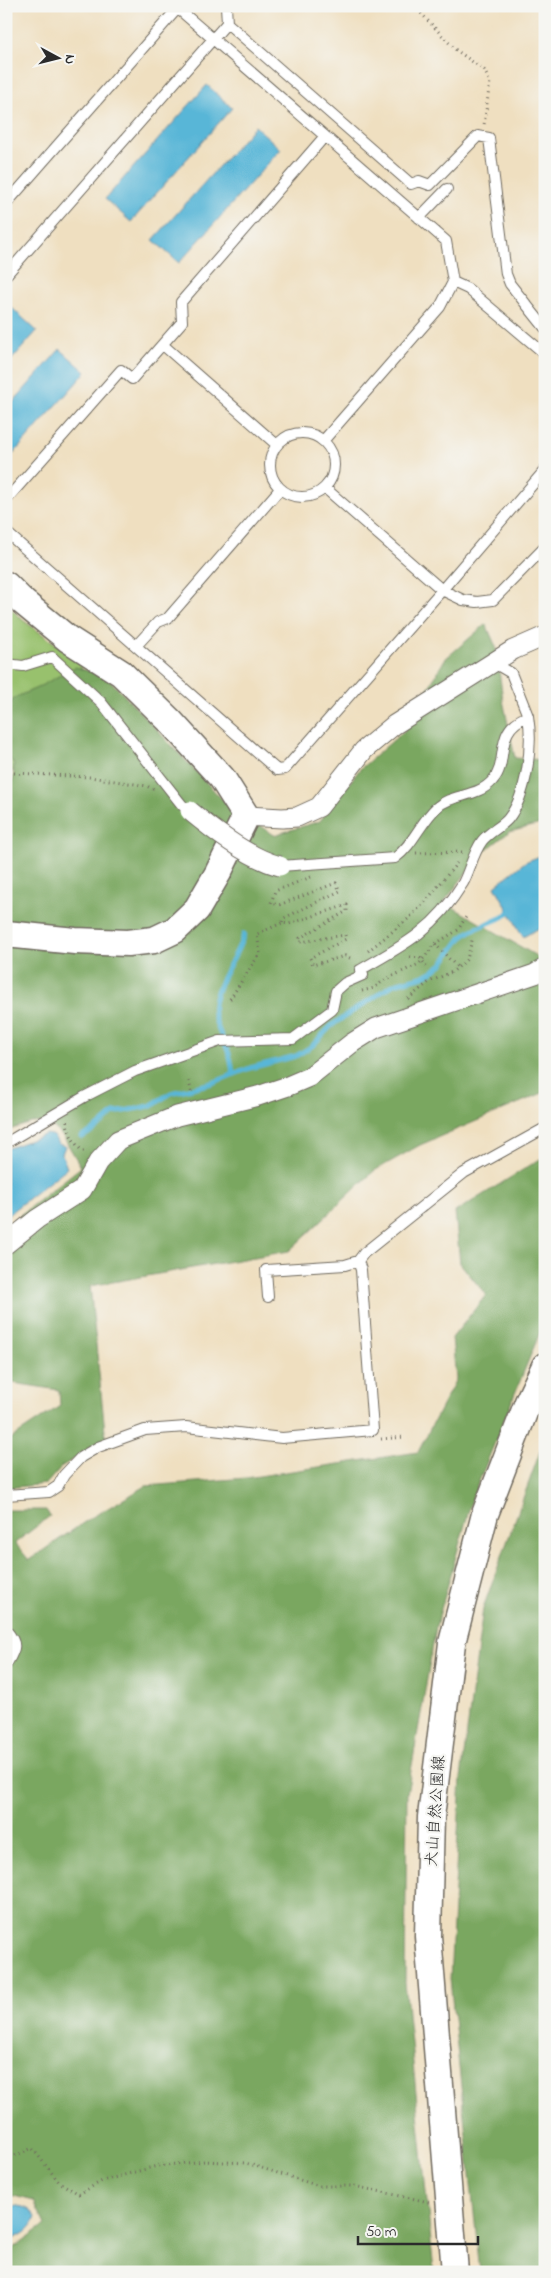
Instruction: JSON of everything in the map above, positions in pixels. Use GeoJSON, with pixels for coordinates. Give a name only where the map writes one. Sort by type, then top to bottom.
{"type":"FeatureCollection","features":[{"type":"Feature","properties":{"kind":"main road"},"geometry":{"type":"LineString","coordinates":[[6,585],[23,602],[68,639],[121,673],[170,721],[222,778],[246,816],[218,873],[197,909],[174,930],[154,940],[128,943],[6,934]]}},
{"type":"Feature","properties":{"kind":"main road","name":"犬山自然公園線"},"geometry":{"type":"LineString","coordinates":[[455,2272],[428,1936],[430,1817],[452,1643],[485,1514],[528,1402],[545,1366]]}},
{"type":"Feature","properties":{"kind":"street"},"geometry":{"type":"LineString","coordinates":[[246,816],[297,817],[319,807],[364,750],[394,725],[495,660],[545,636]]}},
{"type":"Feature","properties":{"kind":"street"},"geometry":{"type":"LineString","coordinates":[[190,811],[207,825],[267,863],[280,866]]}},
{"type":"Feature","properties":{"kind":"street"},"geometry":{"type":"LineString","coordinates":[[6,1244],[37,1219],[82,1190],[98,1162],[118,1140],[177,1116],[258,1096],[288,1086],[309,1077],[352,1043],[376,1028],[535,974],[545,968]]}},
{"type":"Feature","properties":{"kind":"lane"},"geometry":{"type":"LineString","coordinates":[[6,275],[214,40],[227,23],[226,6]]}},
{"type":"Feature","properties":{"kind":"lane"},"geometry":{"type":"LineString","coordinates":[[6,204],[176,7],[446,242],[453,282],[440,307],[323,441]]}},
{"type":"Feature","properties":{"kind":"lane"},"geometry":{"type":"LineString","coordinates":[[227,23],[410,184],[419,181],[430,185],[478,136],[489,138],[506,274],[510,284],[545,328]]}},
{"type":"Feature","properties":{"kind":"lane"},"geometry":{"type":"LineString","coordinates":[[6,500],[121,370],[132,379],[163,345],[182,322],[181,302],[325,136]]}},
{"type":"Feature","properties":{"kind":"lane"},"geometry":{"type":"LineString","coordinates":[[419,218],[447,189]]}},
{"type":"Feature","properties":{"kind":"lane"},"geometry":{"type":"LineString","coordinates":[[453,282],[468,289],[545,354]]}},
{"type":"Feature","properties":{"kind":"lane"},"geometry":{"type":"LineString","coordinates":[[163,345],[276,445]]}},
{"type":"Feature","properties":{"kind":"lane"},"geometry":{"type":"LineString","coordinates":[[298,433],[308,433],[323,441],[331,452],[334,461],[334,471],[325,488],[316,494],[306,497],[294,497],[280,489],[272,478],[269,469],[270,459],[276,445],[287,436],[298,433]]}},
{"type":"Feature","properties":{"kind":"lane"},"geometry":{"type":"LineString","coordinates":[[6,532],[276,770],[285,769],[545,470]]}},
{"type":"Feature","properties":{"kind":"lane"},"geometry":{"type":"LineString","coordinates":[[325,488],[442,590],[463,600],[477,602],[493,600],[545,547]]}},
{"type":"Feature","properties":{"kind":"lane"},"geometry":{"type":"LineString","coordinates":[[136,646],[158,622],[168,618],[280,489]]}},
{"type":"Feature","properties":{"kind":"lane"},"geometry":{"type":"LineString","coordinates":[[6,664],[23,666],[52,657],[101,702],[182,805],[190,811]]}},
{"type":"Feature","properties":{"kind":"lane"},"geometry":{"type":"LineString","coordinates":[[6,1143],[84,1097],[135,1071],[220,1041],[293,1040],[332,1010],[336,991],[345,983],[363,975],[358,968],[404,945],[422,932],[438,916],[463,882],[482,841],[508,819],[522,795],[528,759],[528,716],[511,673],[499,666],[495,660]]}},
{"type":"Feature","properties":{"kind":"lane"},"geometry":{"type":"LineString","coordinates":[[280,866],[394,858],[404,852],[436,808],[448,800],[467,796],[483,788],[494,779],[498,770],[505,737],[510,730],[528,716]]}},
{"type":"Feature","properties":{"kind":"lane"},"geometry":{"type":"LineString","coordinates":[[268,1297],[266,1270],[345,1265],[358,1261],[371,1247],[464,1173],[545,1128]]}},
{"type":"Feature","properties":{"kind":"lane"},"geometry":{"type":"LineString","coordinates":[[6,1495],[49,1492],[58,1486],[64,1475],[82,1457],[98,1447],[146,1430],[186,1427],[282,1438],[373,1430],[361,1270],[358,1261]]}},
{"type":"Feature","properties":{"kind":"lane"},"geometry":{"type":"LineString","coordinates":[[6,1630],[14,1639],[15,1645],[6,1665]]}},
{"type":"Feature","properties":{"kind":"path"},"geometry":{"type":"LineString","coordinates":[[414,6],[456,50],[484,70],[490,82],[483,136]]}},
{"type":"Feature","properties":{"kind":"path"},"geometry":{"type":"LineString","coordinates":[[14,773],[90,777],[146,786],[160,795]]}},
{"type":"Feature","properties":{"kind":"path"},"geometry":{"type":"LineString","coordinates":[[282,922],[289,924],[347,905],[347,911],[300,938],[300,942],[345,935],[346,940],[310,958],[313,965],[344,956],[350,958],[358,968],[371,946],[408,919],[426,901],[465,852],[406,854],[404,852]]}},
{"type":"Feature","properties":{"kind":"path"},"geometry":{"type":"LineString","coordinates":[[230,999],[260,953],[257,934],[282,922],[284,918],[340,891],[336,883],[279,905],[271,903],[275,891],[312,877]]}},
{"type":"Feature","properties":{"kind":"path"},"geometry":{"type":"LineString","coordinates":[[357,992],[374,988],[386,979],[419,964],[435,944],[458,930],[467,915]]}},
{"type":"Feature","properties":{"kind":"path"},"geometry":{"type":"LineString","coordinates":[[402,1004],[429,982],[458,968],[467,959],[472,937]]}},
{"type":"Feature","properties":{"kind":"path"},"geometry":{"type":"LineString","coordinates":[[435,944],[458,968]]}},
{"type":"Feature","properties":{"kind":"path"},"geometry":{"type":"LineString","coordinates":[[189,1081],[192,1095]]}},
{"type":"Feature","properties":{"kind":"path"},"geometry":{"type":"LineString","coordinates":[[68,1119],[67,1127],[77,1146],[82,1151],[91,1150]]}},
{"type":"Feature","properties":{"kind":"path"},"geometry":{"type":"LineString","coordinates":[[6,2160],[32,2148],[59,2182],[79,2194],[102,2182],[157,2166],[205,2161],[246,2163],[319,2186],[354,2186],[435,2204]]}},
{"type":"Feature","properties":{"kind":"green space"},"geometry":{"type":"Polygon","coordinates":[[[6,604],[24,621],[84,664],[6,780],[6,604]]]}},
{"type":"Feature","properties":{"kind":"green space"},"geometry":{"type":"Polygon","coordinates":[[[486,624],[496,647],[503,700],[515,758],[545,760],[545,823],[509,832],[481,854],[444,902],[545,961],[545,1092],[420,1145],[374,1171],[289,1251],[90,1286],[106,1441],[62,1466],[46,1484],[6,1488],[6,1442],[60,1406],[59,1390],[6,1382],[6,1236],[15,1219],[81,1167],[64,1138],[49,1122],[31,1123],[6,1131],[6,789],[13,780],[14,764],[6,753],[6,712],[14,698],[37,688],[75,667],[106,676],[221,798],[274,835],[320,821],[360,769],[404,731],[445,659],[486,624]]]}},
{"type":"Feature","properties":{"kind":"green space"},"geometry":{"type":"Polygon","coordinates":[[[545,1156],[545,1320],[473,1496],[436,1627],[407,1794],[405,1983],[434,2272],[6,2272],[6,2253],[45,2225],[34,2201],[6,2194],[6,1510],[46,1510],[50,1516],[15,1543],[29,1560],[89,1519],[146,1486],[246,1478],[418,1452],[456,1379],[452,1338],[486,1295],[460,1263],[455,1212],[545,1156]]]}},
{"type":"Feature","properties":{"kind":"green space"},"geometry":{"type":"Polygon","coordinates":[[[545,1438],[545,2272],[480,2272],[450,1979],[461,1778],[483,1608],[545,1438]]]}},
{"type":"Feature","properties":{"kind":"water"},"geometry":{"type":"Polygon","coordinates":[[[207,85],[232,108],[131,222],[105,199],[207,85]]]}},
{"type":"Feature","properties":{"kind":"water"},"geometry":{"type":"Polygon","coordinates":[[[255,126],[281,149],[179,263],[153,240],[255,126]]]}},
{"type":"Feature","properties":{"kind":"water"},"geometry":{"type":"Polygon","coordinates":[[[12,308],[37,331],[6,366],[6,314],[12,308]]]}},
{"type":"Feature","properties":{"kind":"water"},"geometry":{"type":"Polygon","coordinates":[[[60,349],[86,372],[6,462],[6,410],[60,349]]]}},
{"type":"Feature","properties":{"kind":"water"},"geometry":{"type":"Polygon","coordinates":[[[545,854],[545,925],[523,937],[495,886],[525,862],[545,854]]]}},
{"type":"Feature","properties":{"kind":"water"},"geometry":{"type":"Polygon","coordinates":[[[47,1134],[54,1136],[58,1144],[65,1146],[62,1154],[67,1168],[6,1216],[6,1149],[47,1134]]]}},
{"type":"Feature","properties":{"kind":"water"},"geometry":{"type":"Polygon","coordinates":[[[6,2204],[27,2209],[36,2217],[28,2230],[6,2242],[6,2204]]]}},
{"type":"Feature","properties":{"kind":"waterway"},"geometry":{"type":"LineString","coordinates":[[82,1137],[97,1128],[114,1113],[150,1106],[171,1093],[212,1083],[250,1068],[296,1056],[312,1046],[332,1025],[394,984],[424,976],[433,971],[442,964],[461,938],[472,930],[503,917],[510,911]]}},
{"type":"Feature","properties":{"kind":"waterway"},"geometry":{"type":"LineString","coordinates":[[233,1074],[229,1054],[215,1019],[214,1005],[220,984],[244,934]]}}]}
